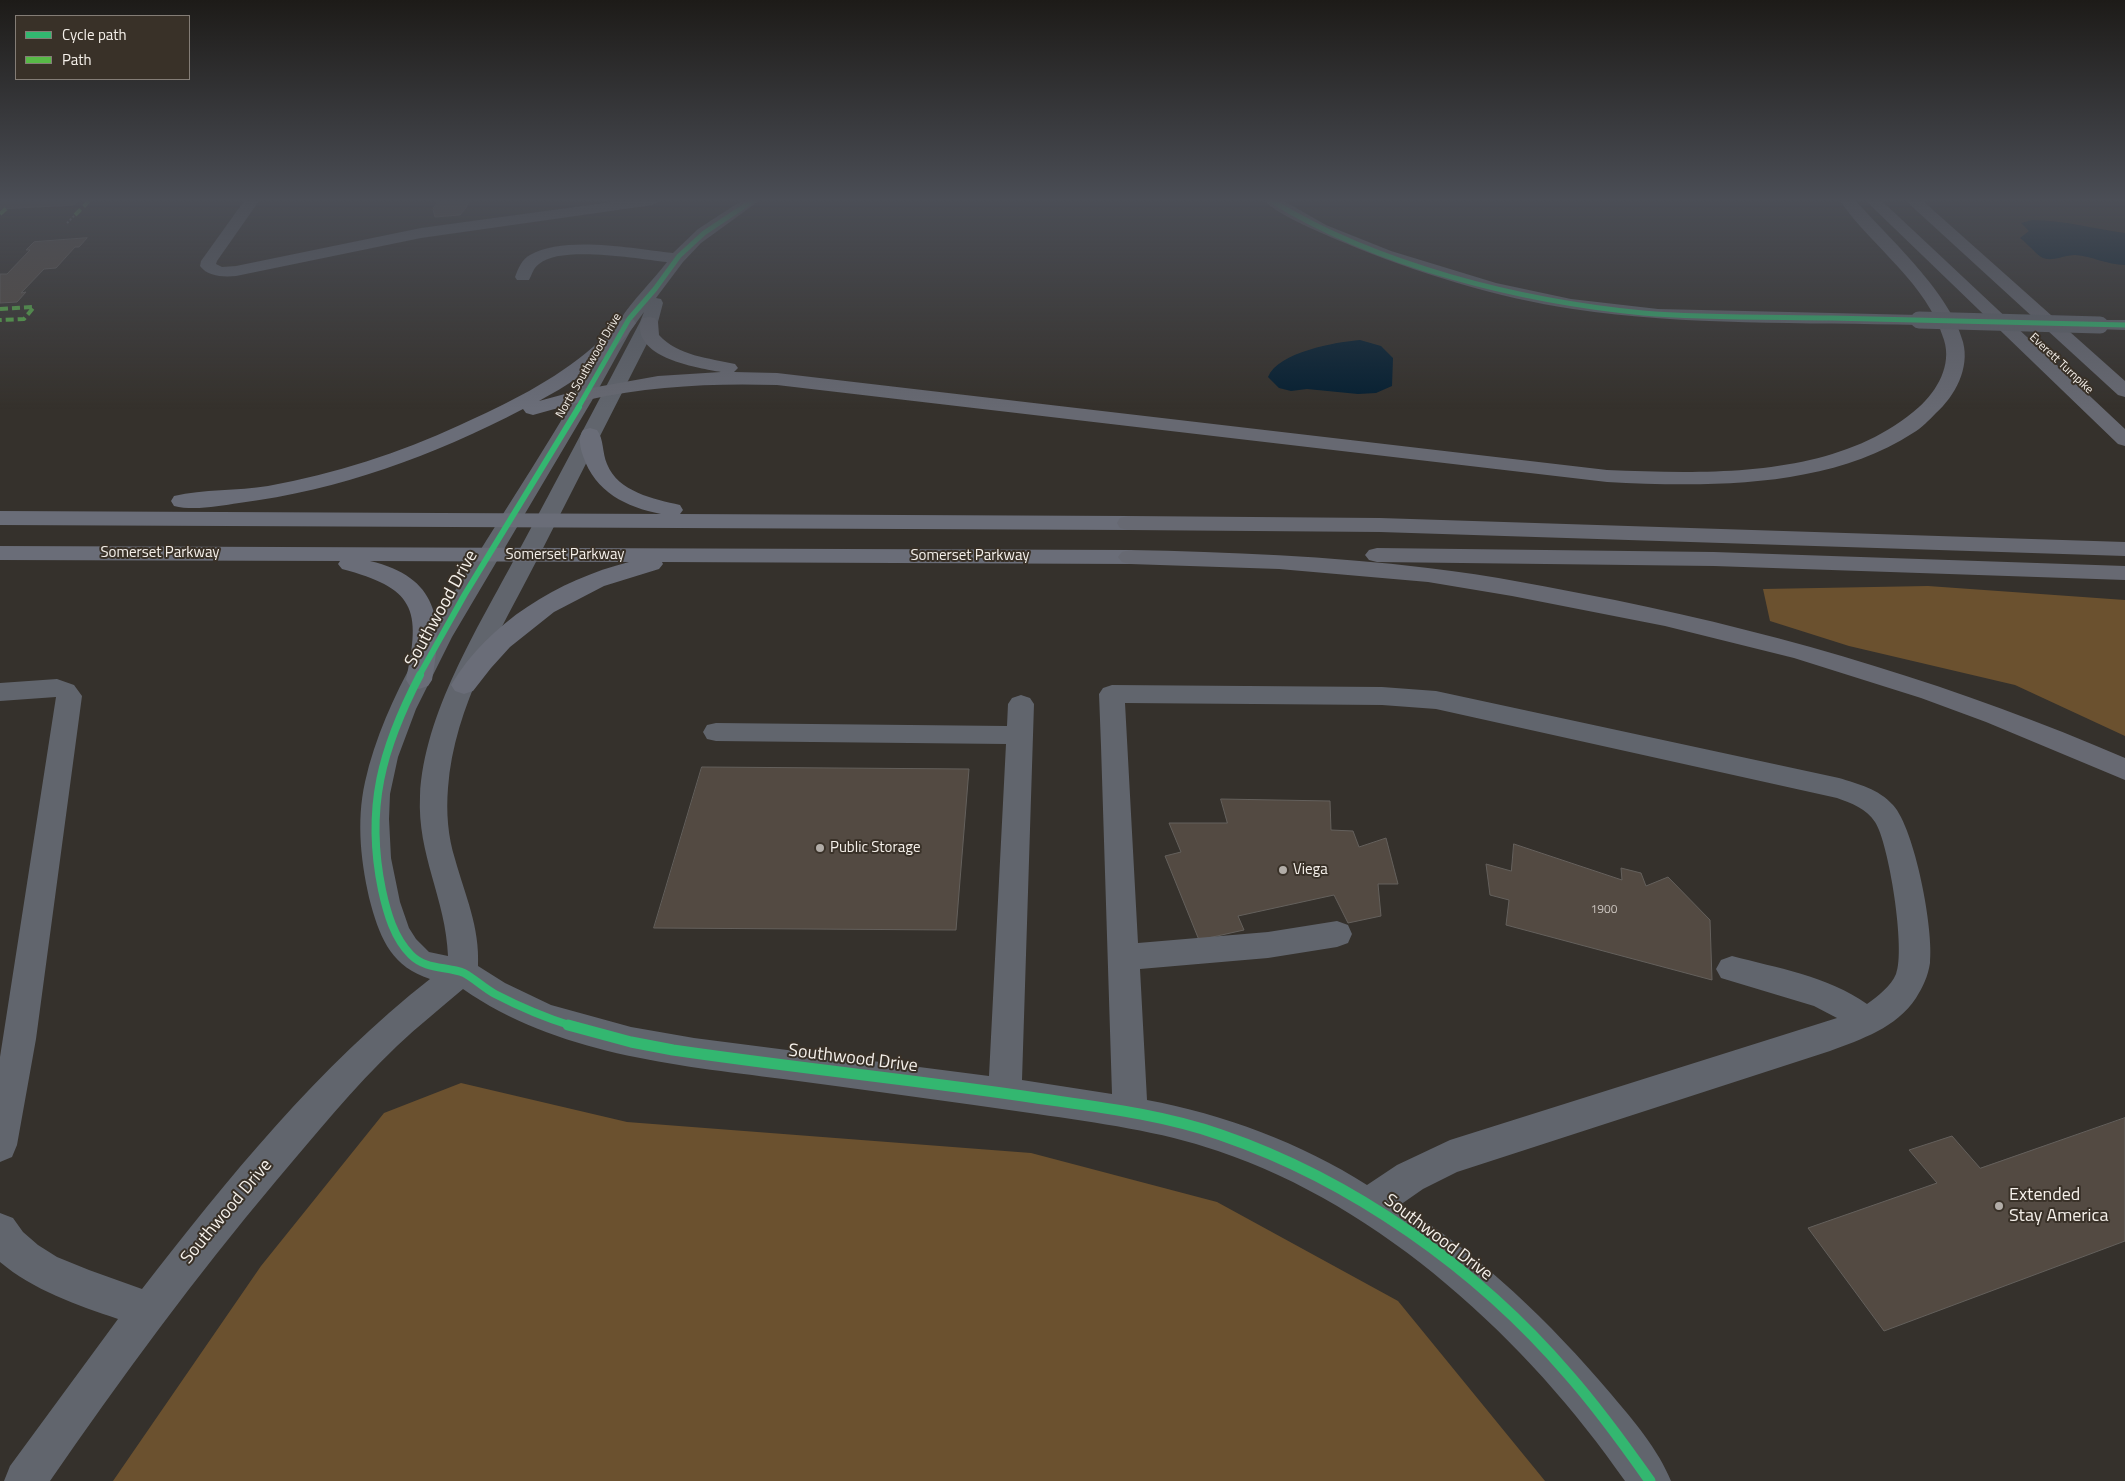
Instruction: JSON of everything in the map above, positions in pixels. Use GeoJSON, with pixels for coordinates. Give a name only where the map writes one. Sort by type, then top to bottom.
{"type":"FeatureCollection","features":[{"type":"Feature","properties":{"kind":"highway"},"geometry":{"type":"LineString","coordinates":[[587,394],[673,380],[724,377],[777,379],[1607,476],[1687,478],[1748,475],[1787,470],[1849,455],[1898,434],[1922,417],[1940,399],[1948,386],[1953,367],[1954,343],[1949,328],[1936,305],[1908,270]]}},
{"type":"Feature","properties":{"kind":"highway","name":"Everett Turnpike"},"geometry":{"type":"LineString","coordinates":[[1946,270],[2125,440]]}},
{"type":"Feature","properties":{"kind":"highway","name":"Everett Turnpike"},"geometry":{"type":"LineString","coordinates":[[1990,270],[2125,391]]}},
{"type":"Feature","properties":{"kind":"highway"},"geometry":{"type":"LineString","coordinates":[[649,322],[649,332],[655,342],[682,356],[750,372],[843,386]]}},
{"type":"Feature","properties":{"kind":"highway"},"geometry":{"type":"LineString","coordinates":[[2084,355],[2125,388]]}},
{"type":"Feature","properties":{"kind":"highway"},"geometry":{"type":"LineString","coordinates":[[1128,523],[1380,525],[2125,549]]}},
{"type":"Feature","properties":{"kind":"highway"},"geometry":{"type":"LineString","coordinates":[[1130,557],[1439,554],[1618,557],[2125,573]]}},
{"type":"Feature","properties":{"kind":"highway"},"geometry":{"type":"LineString","coordinates":[[1130,557],[1278,563],[1426,575],[1512,588],[1691,623],[1786,646],[1906,683],[2003,718],[2125,770]]}},
{"type":"Feature","properties":{"kind":"main road"},"geometry":{"type":"LineString","coordinates":[[448,439],[517,406],[570,375],[599,353],[627,322]]}},
{"type":"Feature","properties":{"kind":"main road"},"geometry":{"type":"LineString","coordinates":[[0,508],[198,501],[269,494],[310,486],[357,473],[534,409],[587,394]]}},
{"type":"Feature","properties":{"kind":"main road"},"geometry":{"type":"LineString","coordinates":[[590,434],[591,450],[601,473],[614,488],[627,497],[645,504],[679,512],[753,521]]}},
{"type":"Feature","properties":{"kind":"main road"},"geometry":{"type":"LineString","coordinates":[[0,518],[1128,523]]}},
{"type":"Feature","properties":{"kind":"main road","name":"Somerset Parkway"},"geometry":{"type":"LineString","coordinates":[[0,553],[1130,557]]}},
{"type":"Feature","properties":{"kind":"main road"},"geometry":{"type":"LineString","coordinates":[[264,554],[360,566],[391,575],[406,585],[422,606],[426,625],[425,655],[419,680]]}},
{"type":"Feature","properties":{"kind":"main road"},"geometry":{"type":"LineString","coordinates":[[464,685],[480,662],[499,642],[522,622],[565,594],[596,580],[629,570],[670,560],[710,555]]}},
{"type":"Feature","properties":{"kind":"street"},"geometry":{"type":"LineString","coordinates":[[216,270],[240,270]]}},
{"type":"Feature","properties":{"kind":"street"},"geometry":{"type":"LineString","coordinates":[[523,277],[526,270]]}},
{"type":"Feature","properties":{"kind":"street","name":"North Southwood Drive"},"geometry":{"type":"LineString","coordinates":[[510,520],[587,394],[627,322],[669,270]]}},
{"type":"Feature","properties":{"kind":"street"},"geometry":{"type":"LineString","coordinates":[[1437,270],[1492,287],[1570,304],[1658,314],[2125,326]]}},
{"type":"Feature","properties":{"kind":"street","name":"North Southwood Drive"},"geometry":{"type":"LineString","coordinates":[[528,555],[649,322],[659,285]]}},
{"type":"Feature","properties":{"kind":"street","name":"Southwood Drive"},"geometry":{"type":"LineString","coordinates":[[510,520],[449,621],[419,680],[395,730],[379,782],[375,840],[379,876],[389,916],[397,935],[411,955],[431,967],[462,972],[494,993],[521,1006],[573,1026],[612,1038],[719,1057],[1005,1093],[1130,1112],[1222,1135],[1296,1165],[1369,1205],[1415,1235],[1455,1265],[1511,1316],[1579,1386],[1608,1422],[1650,1481]]}},
{"type":"Feature","properties":{"kind":"street"},"geometry":{"type":"LineString","coordinates":[[462,972],[464,942],[462,928],[441,860],[434,823],[434,806],[441,751],[464,685],[491,624],[528,555]]}},
{"type":"Feature","properties":{"kind":"street"},"geometry":{"type":"LineString","coordinates":[[0,692],[56,688],[65,691],[69,696],[20,1039],[0,1145]]}},
{"type":"Feature","properties":{"kind":"street"},"geometry":{"type":"LineString","coordinates":[[1130,1112],[1125,957],[1112,694],[1382,696],[1427,699],[1472,707],[1839,788],[1859,794],[1875,803],[1888,818],[1894,830],[1914,929],[1915,955],[1912,976],[1900,995],[1885,1011],[1867,1022],[1830,1036],[1450,1157],[1410,1177],[1369,1205]]}},
{"type":"Feature","properties":{"kind":"street"},"geometry":{"type":"LineString","coordinates":[[1005,1093],[1020,704]]}},
{"type":"Feature","properties":{"kind":"street"},"geometry":{"type":"LineString","coordinates":[[716,732],[1019,735]]}},
{"type":"Feature","properties":{"kind":"street"},"geometry":{"type":"LineString","coordinates":[[1125,957],[1268,945],[1337,934]]}},
{"type":"Feature","properties":{"kind":"street"},"geometry":{"type":"LineString","coordinates":[[1732,969],[1820,994],[1839,1002],[1867,1022]]}},
{"type":"Feature","properties":{"kind":"street","name":"Southwood Drive"},"geometry":{"type":"LineString","coordinates":[[25,1481],[148,1310],[235,1201],[324,1099],[385,1036],[462,972]]}},
{"type":"Feature","properties":{"kind":"street"},"geometry":{"type":"LineString","coordinates":[[0,1231],[13,1249],[28,1262],[81,1286],[148,1310]]}},
{"type":"Feature","properties":{"kind":"shaded area"},"geometry":{"type":"Polygon","coordinates":[[[1928,586],[2125,600],[2125,736],[2015,685],[1849,646],[1770,621],[1763,589],[1928,586]]]}},
{"type":"Feature","properties":{"kind":"shaded area"},"geometry":{"type":"Polygon","coordinates":[[[461,1083],[627,1122],[1031,1153],[1217,1202],[1398,1301],[1545,1481],[113,1481],[261,1266],[384,1113],[461,1083]]]}},
{"type":"Feature","properties":{"kind":"water"},"geometry":{"type":"Polygon","coordinates":[[[1360,340],[1381,346],[1393,358],[1392,386],[1376,393],[1358,394],[1307,389],[1291,391],[1279,388],[1268,377],[1274,368],[1295,355],[1323,346],[1360,340]]]}},
{"type":"Feature","properties":{"kind":"building"},"geometry":{"type":"Polygon","coordinates":[[[11,270],[43,270],[21,293],[26,292],[17,302],[0,303],[0,274],[7,274],[11,270]]]}},
{"type":"Feature","properties":{"kind":"building","name":"Public Storage"},"geometry":{"type":"Polygon","coordinates":[[[702,767],[969,769],[956,930],[654,928],[702,767]]]}},
{"type":"Feature","properties":{"kind":"building","name":"Viega"},"geometry":{"type":"Polygon","coordinates":[[[1221,799],[1330,801],[1331,830],[1353,831],[1359,847],[1386,838],[1398,884],[1378,884],[1381,916],[1348,923],[1334,895],[1238,916],[1244,930],[1199,940],[1165,856],[1181,852],[1169,823],[1227,823],[1221,799]]]}},
{"type":"Feature","properties":{"kind":"building"},"geometry":{"type":"Polygon","coordinates":[[[1514,844],[1622,880],[1621,868],[1641,873],[1646,886],[1668,877],[1710,920],[1712,980],[1506,925],[1509,900],[1490,895],[1486,864],[1511,871],[1514,844]]]}},
{"type":"Feature","properties":{"kind":"building","name":"Extended Stay America"},"geometry":{"type":"Polygon","coordinates":[[[2125,1118],[2125,1241],[1884,1331],[1808,1228],[1937,1183],[1909,1150],[1952,1136],[1980,1168],[2125,1118]]]}},
{"type":"Feature","properties":{"kind":"marked path"},"geometry":{"type":"LineString","coordinates":[[0,309],[34,307],[24,319],[0,320]]}},
{"type":"Feature","properties":{"kind":"cycle path"},"geometry":{"type":"LineString","coordinates":[[669,270],[629,319],[585,397],[453,615],[415,684],[393,733],[379,781],[375,806],[375,845],[385,902],[391,922],[405,948],[418,961],[465,974],[494,993],[528,1010],[564,1024],[610,1037],[694,1053],[971,1089],[1132,1113],[1199,1128],[1284,1160],[1346,1192],[1406,1230],[1463,1273],[1517,1321],[1567,1372],[1611,1426],[1650,1481]]}},
{"type":"Feature","properties":{"kind":"cycle path"},"geometry":{"type":"LineString","coordinates":[[1432,270],[1508,291],[1542,298],[1645,313],[2125,325]]}},
{"type":"Feature","properties":{"kind":"place","name":"Public Storage"},"geometry":{"type":"Point","coordinates":[820,848]}},
{"type":"Feature","properties":{"kind":"place","name":"Viega"},"geometry":{"type":"Point","coordinates":[1283,870]}},
{"type":"Feature","properties":{"kind":"place","name":"Extended Stay America"},"geometry":{"type":"Point","coordinates":[1999,1206]}}]}
